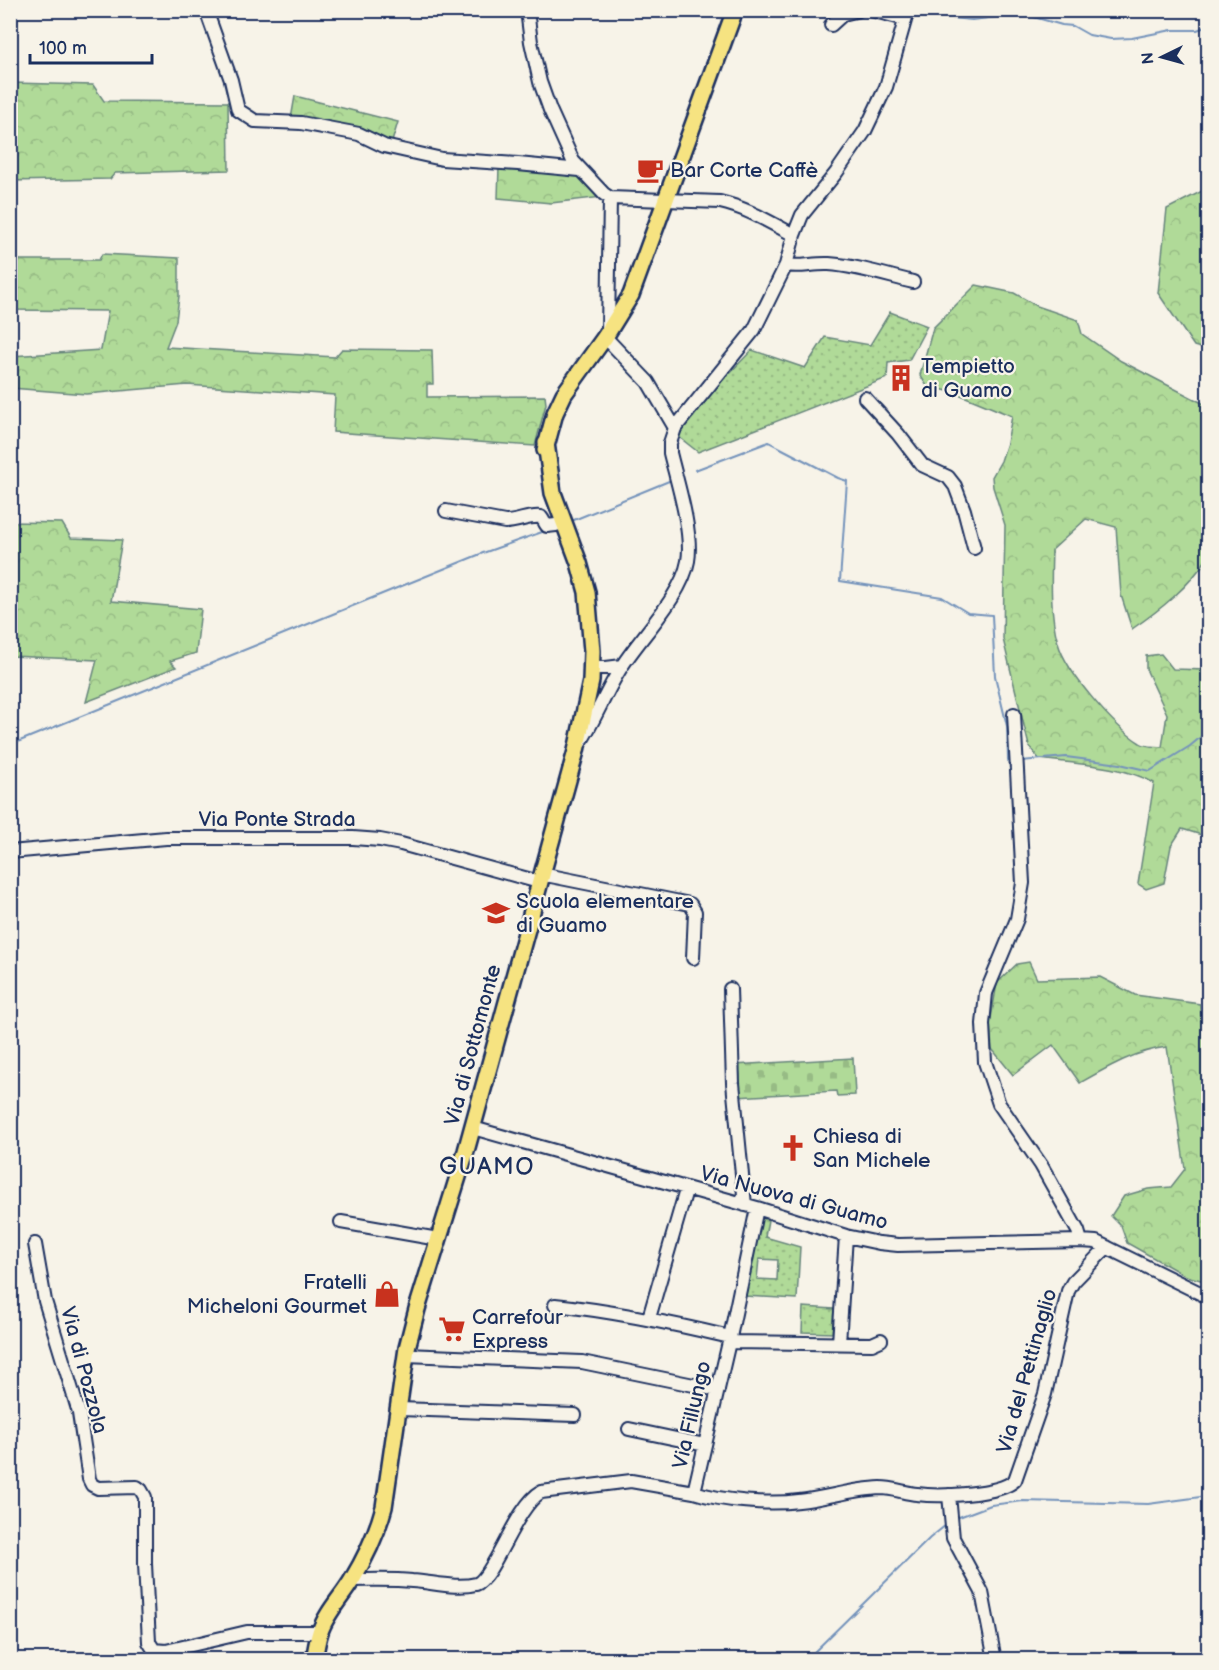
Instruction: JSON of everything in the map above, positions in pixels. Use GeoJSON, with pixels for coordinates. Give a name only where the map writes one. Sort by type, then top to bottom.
{"type":"FeatureCollection","features":[{"type":"Feature","properties":{"kind":"main road","name":"Via di Sottomonte"},"geometry":{"type":"LineString","coordinates":[[587,604],[548,523],[543,459],[546,443],[555,413],[564,394],[631,295],[735,10]]}},
{"type":"Feature","properties":{"kind":"main road","name":"Via di Sottomonte"},"geometry":{"type":"LineString","coordinates":[[314,1659],[324,1621],[352,1580],[378,1530],[384,1507],[406,1355],[417,1309],[473,1128],[576,749],[591,674],[588,592],[582,570],[552,493],[546,443]]}},
{"type":"Feature","properties":{"kind":"street"},"geometry":{"type":"LineString","coordinates":[[206,10],[231,80],[238,110],[255,121],[301,123],[359,134],[384,146],[442,159],[580,170]]}},
{"type":"Feature","properties":{"kind":"street"},"geometry":{"type":"LineString","coordinates":[[527,10],[540,82],[568,152],[580,170],[610,198],[720,202],[735,205],[794,235]]}},
{"type":"Feature","properties":{"kind":"street"},"geometry":{"type":"LineString","coordinates":[[831,25],[843,14],[859,10]]}},
{"type":"Feature","properties":{"kind":"street"},"geometry":{"type":"LineString","coordinates":[[576,749],[622,666],[678,588],[688,564],[689,550],[684,512],[670,453],[670,443],[675,428],[754,330],[786,265],[802,215],[836,173],[865,130],[886,87],[907,15],[871,10]]}},
{"type":"Feature","properties":{"kind":"street"},"geometry":{"type":"LineString","coordinates":[[610,198],[606,334],[648,382],[675,428]]}},
{"type":"Feature","properties":{"kind":"street"},"geometry":{"type":"LineString","coordinates":[[786,265],[825,263],[851,266],[912,282]]}},
{"type":"Feature","properties":{"kind":"street"},"geometry":{"type":"LineString","coordinates":[[865,398],[898,434],[922,465],[948,477],[955,486],[974,548]]}},
{"type":"Feature","properties":{"kind":"street"},"geometry":{"type":"LineString","coordinates":[[446,511],[506,522],[534,516],[548,523]]}},
{"type":"Feature","properties":{"kind":"street"},"geometry":{"type":"LineString","coordinates":[[591,674],[622,666]]}},
{"type":"Feature","properties":{"kind":"street"},"geometry":{"type":"LineString","coordinates":[[591,674],[602,684],[613,682]]}},
{"type":"Feature","properties":{"kind":"street"},"geometry":{"type":"LineString","coordinates":[[1014,714],[1023,883],[1017,919],[986,993],[983,1024],[985,1062],[999,1104],[1041,1165],[1081,1240]]}},
{"type":"Feature","properties":{"kind":"street","name":"Via Ponte Strada"},"geometry":{"type":"LineString","coordinates":[[10,852],[166,838],[380,840],[540,878],[690,904],[694,912],[693,958]]}},
{"type":"Feature","properties":{"kind":"street","name":"Via Fillungo"},"geometry":{"type":"LineString","coordinates":[[352,1580],[459,1585],[481,1582],[531,1499],[541,1492],[631,1481],[694,1492],[729,1339],[751,1207],[733,1083],[730,989]]}},
{"type":"Feature","properties":{"kind":"street","name":"Via Nuova di Guamo"},"geometry":{"type":"LineString","coordinates":[[473,1128],[879,1244],[1081,1240],[1096,1242],[1209,1298]]}},
{"type":"Feature","properties":{"kind":"street"},"geometry":{"type":"LineString","coordinates":[[649,1318],[686,1190]]}},
{"type":"Feature","properties":{"kind":"street"},"geometry":{"type":"LineString","coordinates":[[341,1222],[438,1239]]}},
{"type":"Feature","properties":{"kind":"street"},"geometry":{"type":"LineString","coordinates":[[838,1343],[846,1236]]}},
{"type":"Feature","properties":{"kind":"street","name":"Via di Pozzola"},"geometry":{"type":"LineString","coordinates":[[35,1244],[45,1302],[79,1413],[89,1479],[92,1485],[98,1488],[137,1487],[145,1497],[145,1563],[149,1642],[154,1650],[165,1651],[247,1632],[320,1632]]}},
{"type":"Feature","properties":{"kind":"street","name":"Via del Pettinaglio"},"geometry":{"type":"LineString","coordinates":[[694,1492],[706,1496],[771,1503],[800,1501],[880,1488],[920,1495],[949,1495],[1001,1488],[1015,1480],[1045,1394],[1068,1291],[1073,1282],[1107,1247]]}},
{"type":"Feature","properties":{"kind":"street"},"geometry":{"type":"LineString","coordinates":[[555,1305],[649,1318],[729,1339],[873,1344],[881,1340]]}},
{"type":"Feature","properties":{"kind":"street"},"geometry":{"type":"LineString","coordinates":[[406,1355],[582,1362],[718,1390]]}},
{"type":"Feature","properties":{"kind":"street"},"geometry":{"type":"LineString","coordinates":[[399,1409],[575,1414]]}},
{"type":"Feature","properties":{"kind":"street"},"geometry":{"type":"LineString","coordinates":[[629,1429],[705,1445]]}},
{"type":"Feature","properties":{"kind":"street"},"geometry":{"type":"LineString","coordinates":[[949,1495],[953,1538],[982,1592],[995,1659]]}},
{"type":"Feature","properties":{"kind":"green space"},"geometry":{"type":"Polygon","coordinates":[[[11,83],[93,85],[104,101],[228,102],[229,170],[115,173],[110,179],[11,181],[11,83]]]}},
{"type":"Feature","properties":{"kind":"green space"},"geometry":{"type":"Polygon","coordinates":[[[295,96],[398,122],[391,145],[291,119],[295,96]]]}},
{"type":"Feature","properties":{"kind":"green space"},"geometry":{"type":"Polygon","coordinates":[[[499,167],[575,170],[603,197],[551,203],[498,198],[499,167]]]}},
{"type":"Feature","properties":{"kind":"green space"},"geometry":{"type":"Polygon","coordinates":[[[1208,188],[1208,350],[1194,346],[1158,293],[1167,209],[1208,188]]]}},
{"type":"Feature","properties":{"kind":"green space"},"geometry":{"type":"Polygon","coordinates":[[[102,254],[179,258],[179,296],[176,321],[166,347],[335,357],[342,349],[432,350],[433,384],[427,384],[427,397],[545,396],[546,404],[535,446],[333,432],[335,395],[187,385],[86,394],[11,388],[11,356],[101,350],[108,311],[11,310],[11,260],[99,260],[102,254]]]}},
{"type":"Feature","properties":{"kind":"green space"},"geometry":{"type":"Polygon","coordinates":[[[976,285],[1014,293],[1037,306],[1078,320],[1082,334],[1121,361],[1208,406],[1208,557],[1174,597],[1132,629],[1121,595],[1116,527],[1086,519],[1052,550],[1052,609],[1058,643],[1071,669],[1092,698],[1129,735],[1142,744],[1162,747],[1167,714],[1146,669],[1146,656],[1161,654],[1173,669],[1208,670],[1208,837],[1182,829],[1171,846],[1164,883],[1146,889],[1138,884],[1154,783],[1128,772],[1039,759],[1029,746],[1003,639],[1005,525],[992,477],[1007,443],[1012,416],[956,393],[927,386],[920,375],[933,328],[976,285]]]}},
{"type":"Feature","properties":{"kind":"green space"},"geometry":{"type":"Polygon","coordinates":[[[890,312],[927,326],[909,360],[888,363],[887,378],[698,452],[679,437],[714,382],[721,382],[752,350],[805,368],[825,337],[870,345],[890,312]]]}},
{"type":"Feature","properties":{"kind":"green space"},"geometry":{"type":"Polygon","coordinates":[[[11,522],[62,523],[71,538],[122,540],[111,601],[201,609],[196,653],[170,661],[176,667],[86,702],[97,660],[11,656],[11,522]]]}},
{"type":"Feature","properties":{"kind":"green space"},"geometry":{"type":"Polygon","coordinates":[[[1029,962],[1037,979],[1100,977],[1135,995],[1200,1004],[1203,1037],[1208,1051],[1208,1282],[1186,1276],[1127,1243],[1121,1226],[1111,1216],[1124,1196],[1148,1189],[1171,1187],[1185,1169],[1167,1047],[1133,1056],[1080,1083],[1053,1045],[1013,1075],[992,1049],[990,1024],[997,983],[1017,964],[1029,962]]]}},
{"type":"Feature","properties":{"kind":"green space"},"geometry":{"type":"Polygon","coordinates":[[[853,1058],[855,1095],[837,1096],[836,1091],[736,1097],[734,1065],[853,1058]]]}},
{"type":"Feature","properties":{"kind":"green space"},"geometry":{"type":"Polygon","coordinates":[[[761,1218],[768,1220],[765,1237],[800,1247],[797,1299],[744,1296],[761,1218]],[[759,1259],[757,1279],[777,1280],[778,1260],[759,1259]]]}},
{"type":"Feature","properties":{"kind":"green space"},"geometry":{"type":"Polygon","coordinates":[[[803,1307],[834,1309],[832,1333],[802,1332],[803,1307]]]}},
{"type":"Feature","properties":{"kind":"waterway"},"geometry":{"type":"LineString","coordinates":[[917,10],[929,16],[972,20],[1023,14],[1073,26],[1089,35],[1111,39],[1132,38],[1172,30],[1197,30],[1208,26]]}},
{"type":"Feature","properties":{"kind":"waterway"},"geometry":{"type":"LineString","coordinates":[[695,470],[769,442],[847,481],[840,581],[942,597],[968,613],[992,615],[995,676],[1007,726],[1009,761]]}},
{"type":"Feature","properties":{"kind":"waterway"},"geometry":{"type":"LineString","coordinates":[[569,522],[669,481]]}},
{"type":"Feature","properties":{"kind":"waterway"},"geometry":{"type":"LineString","coordinates":[[10,745],[483,553],[545,531]]}},
{"type":"Feature","properties":{"kind":"waterway"},"geometry":{"type":"LineString","coordinates":[[1021,761],[1066,757],[1120,764],[1150,771],[1190,746],[1208,731]]}},
{"type":"Feature","properties":{"kind":"waterway"},"geometry":{"type":"LineString","coordinates":[[959,1517],[991,1505],[1023,1501],[1148,1504],[1208,1496]]}},
{"type":"Feature","properties":{"kind":"waterway"},"geometry":{"type":"LineString","coordinates":[[806,1660],[946,1525]]}},
{"type":"Feature","properties":{"kind":"place","name":"Bar Corte Caffè"},"geometry":{"type":"Point","coordinates":[650,170]}},
{"type":"Feature","properties":{"kind":"place","name":"Tempietto di Guamo"},"geometry":{"type":"Point","coordinates":[901,378]}},
{"type":"Feature","properties":{"kind":"place","name":"Scuola elementare di Guamo"},"geometry":{"type":"Point","coordinates":[496,913]}},
{"type":"Feature","properties":{"kind":"place","name":"Chiesa di San Michele"},"geometry":{"type":"Point","coordinates":[793,1148]}},
{"type":"Feature","properties":{"kind":"place","name":"Fratelli Micheloni Gourmet"},"geometry":{"type":"Point","coordinates":[387,1294]}},
{"type":"Feature","properties":{"kind":"place","name":"Carrefour Express"},"geometry":{"type":"Point","coordinates":[452,1329]}},
{"type":"Feature","properties":{"kind":"district","name":"GUAMO"},"geometry":{"type":"Point","coordinates":[487,1166]}}]}
